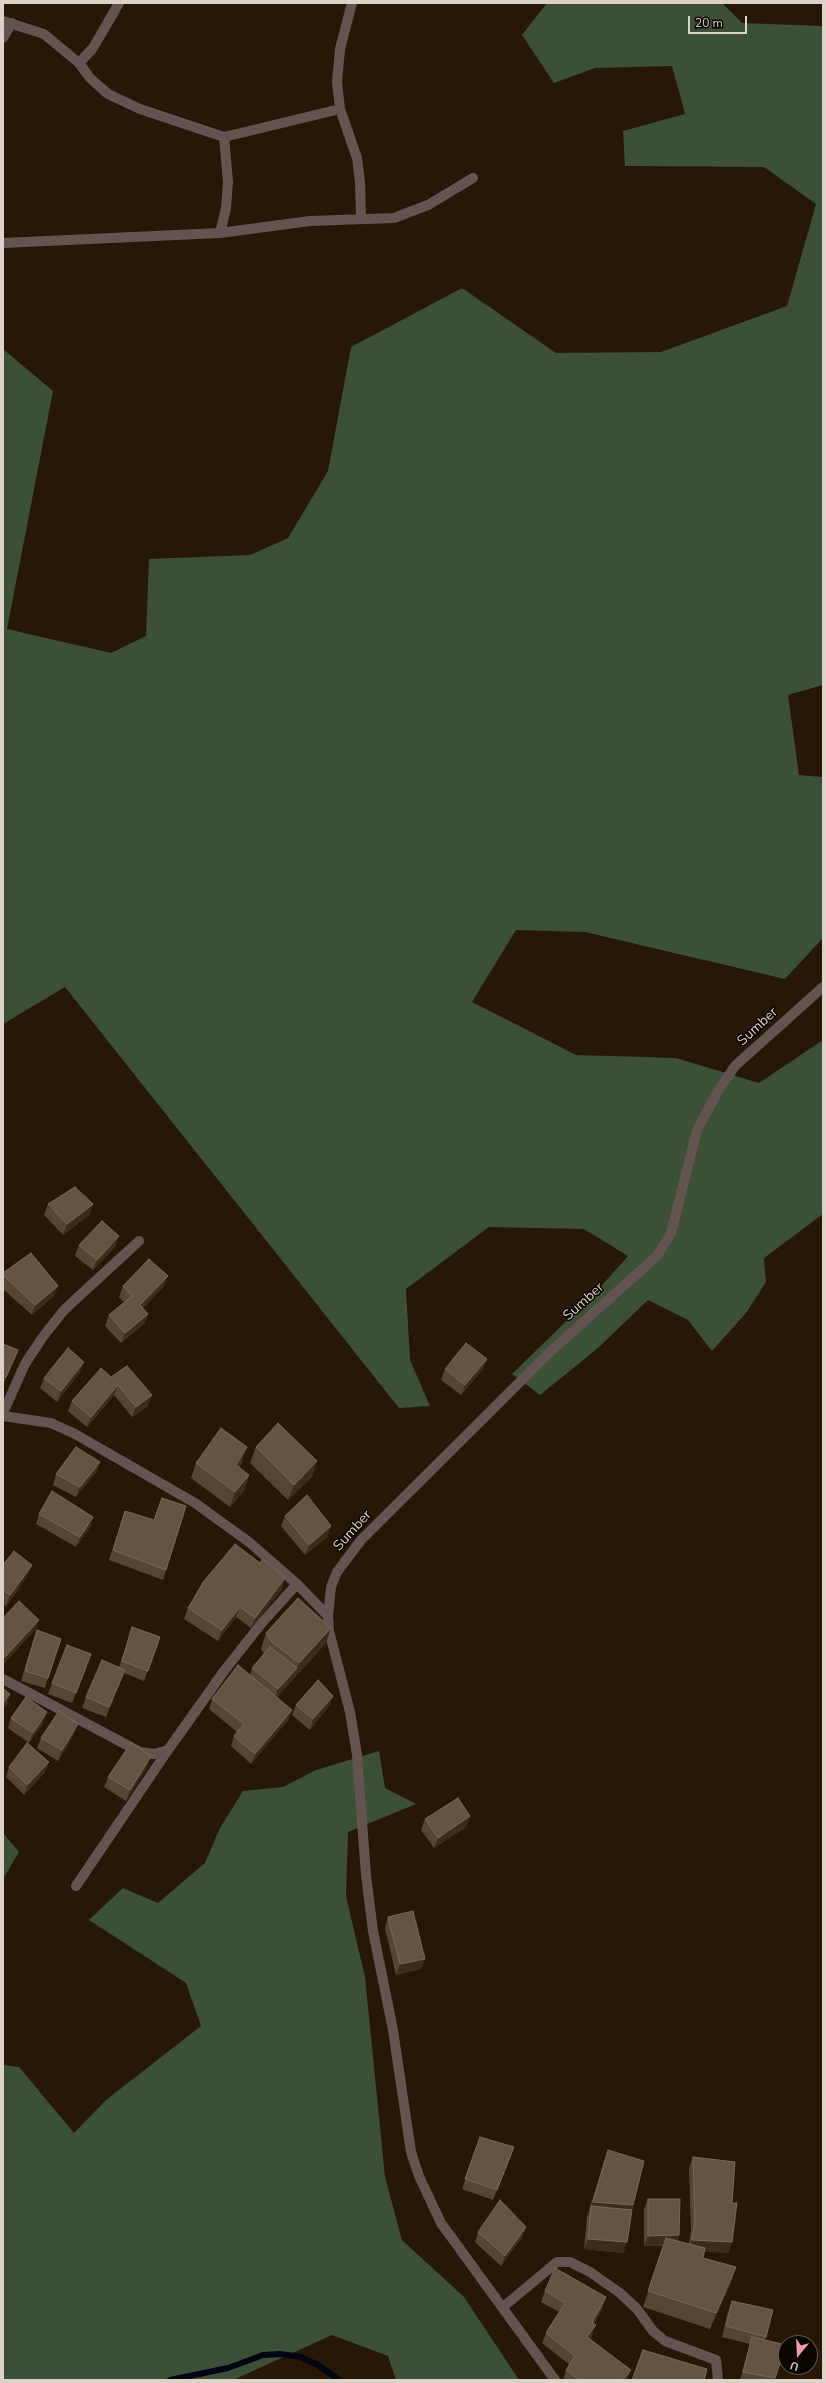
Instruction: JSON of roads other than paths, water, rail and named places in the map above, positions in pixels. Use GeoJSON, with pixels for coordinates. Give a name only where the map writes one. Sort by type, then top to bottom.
{"type":"FeatureCollection","features":[{"type":"Feature","properties":{"kind":"street"},"geometry":{"type":"LineString","coordinates":[[80,63],[93,48],[118,3]]}},
{"type":"Feature","properties":{"kind":"street"},"geometry":{"type":"LineString","coordinates":[[352,3],[340,49],[337,82],[340,109],[357,158],[360,182],[361,218]]}},
{"type":"Feature","properties":{"kind":"street"},"geometry":{"type":"LineString","coordinates":[[3,38],[8,22],[44,34],[80,63],[90,78],[108,94],[140,109],[224,137],[340,109]]}},
{"type":"Feature","properties":{"kind":"street"},"geometry":{"type":"LineString","coordinates":[[220,233],[226,208],[228,182],[224,137]]}},
{"type":"Feature","properties":{"kind":"street"},"geometry":{"type":"LineString","coordinates":[[3,243],[220,233],[310,221],[394,218],[428,205],[473,178]]}},
{"type":"Feature","properties":{"kind":"street","name":"Sumber"},"geometry":{"type":"LineString","coordinates":[[555,2380],[503,2307],[466,2260],[441,2223],[419,2176],[411,2152],[393,2030],[373,1931],[366,1875],[357,1755],[328,1616],[331,1587],[337,1572],[361,1540],[552,1350],[657,1256],[671,1233],[697,1130],[718,1091],[736,1066],[823,987]]}},
{"type":"Feature","properties":{"kind":"street"},"geometry":{"type":"LineString","coordinates":[[139,1241],[93,1282],[59,1316],[25,1364],[3,1414],[51,1423],[76,1434],[194,1503],[249,1542],[296,1584],[328,1616]]}},
{"type":"Feature","properties":{"kind":"street"},"geometry":{"type":"LineString","coordinates":[[76,1886],[168,1750],[224,1671],[261,1624],[296,1584]]}},
{"type":"Feature","properties":{"kind":"street"},"geometry":{"type":"LineString","coordinates":[[3,1679],[140,1752],[154,1754],[168,1750]]}},
{"type":"Feature","properties":{"kind":"street"},"geometry":{"type":"LineString","coordinates":[[503,2307],[557,2262],[570,2262],[590,2272],[620,2293],[638,2309],[653,2331],[665,2341],[716,2360],[718,2380]]}},
{"type":"Feature","properties":{"kind":"waterway"},"geometry":{"type":"LineString","coordinates":[[170,2380],[228,2368],[263,2355],[281,2354],[301,2357],[318,2365],[339,2380]]}}]}
